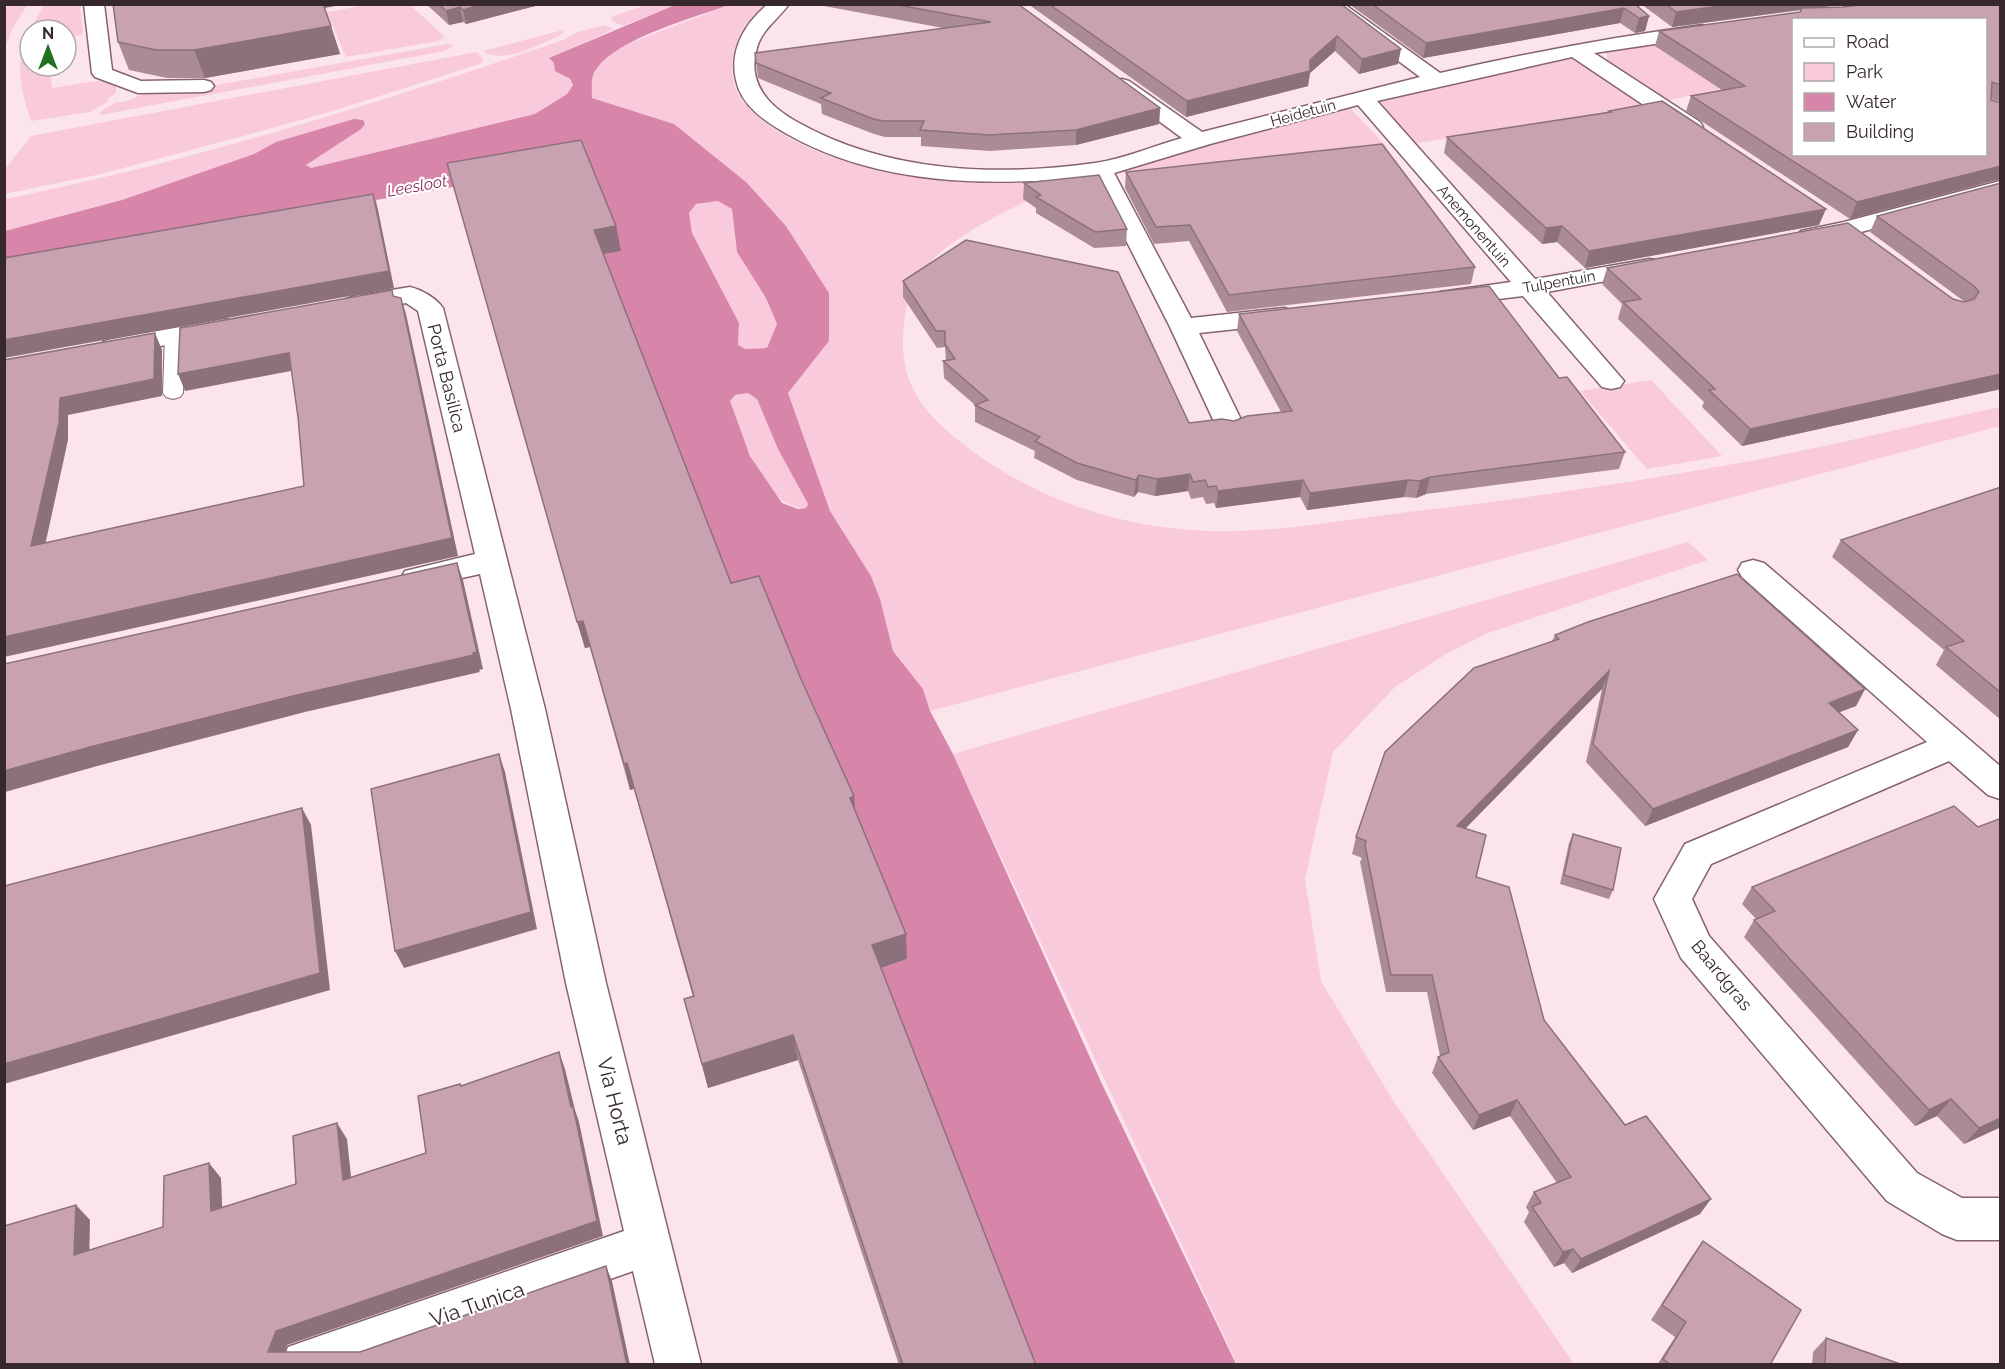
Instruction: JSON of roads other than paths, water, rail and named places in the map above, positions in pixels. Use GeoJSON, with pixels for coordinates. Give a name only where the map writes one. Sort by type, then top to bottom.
{"type":"FeatureCollection","features":[{"type":"Feature","properties":{"kind":"street"},"geometry":{"type":"LineString","coordinates":[[94,4],[102,73],[138,87],[204,86]]}},
{"type":"Feature","properties":{"kind":"street","name":"Heidetuin"},"geometry":{"type":"LineString","coordinates":[[780,4],[765,15],[748,38],[743,62],[747,86],[764,110],[799,134],[845,153],[905,169],[974,176],[1101,169],[1199,140],[1435,79],[1667,35],[1726,28]]}},
{"type":"Feature","properties":{"kind":"street"},"geometry":{"type":"LineString","coordinates":[[1331,4],[1435,79]]}},
{"type":"Feature","properties":{"kind":"street"},"geometry":{"type":"LineString","coordinates":[[1641,16],[1667,35]]}},
{"type":"Feature","properties":{"kind":"street"},"geometry":{"type":"LineString","coordinates":[[1577,51],[1710,139]]}},
{"type":"Feature","properties":{"kind":"street"},"geometry":{"type":"LineString","coordinates":[[1105,73],[1199,140]]}},
{"type":"Feature","properties":{"kind":"street","name":"Anemonentuin"},"geometry":{"type":"LineString","coordinates":[[1362,97],[1611,381]]}},
{"type":"Feature","properties":{"kind":"street"},"geometry":{"type":"LineString","coordinates":[[1101,169],[1183,327],[1231,428]]}},
{"type":"Feature","properties":{"kind":"street"},"geometry":{"type":"LineString","coordinates":[[1787,240],[1855,236],[2001,188]]}},
{"type":"Feature","properties":{"kind":"street"},"geometry":{"type":"LineString","coordinates":[[1817,210],[1855,236]]}},
{"type":"Feature","properties":{"kind":"street","name":"Tulpentuin"},"geometry":{"type":"LineString","coordinates":[[1421,300],[1528,288],[1669,262]]}},
{"type":"Feature","properties":{"kind":"street","name":"Porta Basilica"},"geometry":{"type":"LineString","coordinates":[[328,309],[410,295],[430,308],[556,837]]}},
{"type":"Feature","properties":{"kind":"street"},"geometry":{"type":"LineString","coordinates":[[1183,327],[1302,314]]}},
{"type":"Feature","properties":{"kind":"street"},"geometry":{"type":"LineString","coordinates":[[84,353],[246,323]]}},
{"type":"Feature","properties":{"kind":"street"},"geometry":{"type":"LineString","coordinates":[[387,584],[491,561]]}},
{"type":"Feature","properties":{"kind":"street"},"geometry":{"type":"LineString","coordinates":[[1753,570],[2001,786]]}},
{"type":"Feature","properties":{"kind":"street","name":"Baardgras"},"geometry":{"type":"LineString","coordinates":[[1954,745],[1698,854],[1673,898],[1695,947],[1902,1187],[1957,1219],[2001,1219]]}},
{"type":"Feature","properties":{"kind":"street","name":"Via Horta"},"geometry":{"type":"LineString","coordinates":[[556,837],[586,983],[678,1365]]}},
{"type":"Feature","properties":{"kind":"street","name":"Via Tunica"},"geometry":{"type":"LineString","coordinates":[[305,1365],[649,1244]]}},
{"type":"Feature","properties":{"kind":"lane"},"geometry":{"type":"LineString","coordinates":[[173,393],[175,335]]}},
{"type":"Feature","properties":{"kind":"water","name":"Leesloot"},"geometry":{"type":"Polygon","coordinates":[[[675,5],[729,5],[658,30],[622,47],[608,57],[595,71],[592,98],[674,124],[746,182],[786,226],[829,293],[829,341],[788,393],[830,511],[871,576],[880,599],[893,651],[923,689],[930,711],[953,754],[1102,1084],[1236,1364],[1027,1364],[875,970],[907,959],[735,609],[599,255],[621,251],[552,170],[376,200],[378,210],[5,276],[5,231],[122,200],[254,154],[276,142],[354,119],[363,120],[365,124],[361,129],[306,165],[311,168],[535,114],[567,94],[573,85],[570,79],[555,71],[554,63],[549,58],[675,5]],[[718,201],[696,204],[689,213],[692,233],[739,323],[738,345],[745,349],[767,348],[777,324],[766,298],[737,252],[732,209],[718,201]],[[748,393],[735,395],[730,401],[750,456],[782,503],[798,509],[806,508],[808,504],[778,449],[757,399],[748,393]]]}}]}
